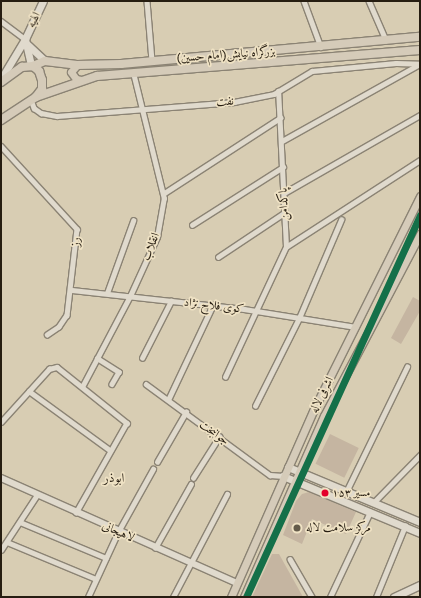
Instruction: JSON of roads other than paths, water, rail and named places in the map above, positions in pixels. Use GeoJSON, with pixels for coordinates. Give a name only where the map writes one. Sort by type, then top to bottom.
{"type":"FeatureCollection","features":[{"type":"Feature","properties":{"kind":"highway","name":"بزرگراه نیایش(امام حسین)"},"geometry":{"type":"LineString","coordinates":[[1,82],[22,66],[32,66],[45,61],[77,65],[152,61],[420,37]]}},
{"type":"Feature","properties":{"kind":"highway","name":"بزرگراه نیایش(امام حسین)"},"geometry":{"type":"LineString","coordinates":[[1,120],[34,99],[81,80],[133,73],[420,50]]}},
{"type":"Feature","properties":{"kind":"highway"},"geometry":{"type":"LineString","coordinates":[[32,66],[39,71],[42,80],[42,89],[34,99]]}},
{"type":"Feature","properties":{"kind":"main road","name":"الهیه"},"geometry":{"type":"LineString","coordinates":[[1,78],[26,42],[43,1]]}},
{"type":"Feature","properties":{"kind":"main road","name":"الهیه"},"geometry":{"type":"LineString","coordinates":[[26,42],[32,66]]}},
{"type":"Feature","properties":{"kind":"main road"},"geometry":{"type":"LineString","coordinates":[[26,42],[45,61]]}},
{"type":"Feature","properties":{"kind":"main road"},"geometry":{"type":"LineString","coordinates":[[77,65],[71,72],[76,79],[81,80]]}},
{"type":"Feature","properties":{"kind":"main road","name":"اشرفی لاله"},"geometry":{"type":"LineString","coordinates":[[231,597],[283,476],[420,196]]}},
{"type":"Feature","properties":{"kind":"main road","name":"اشرفی لاله"},"geometry":{"type":"LineString","coordinates":[[244,597],[324,416],[420,234]]}},
{"type":"Feature","properties":{"kind":"main road"},"geometry":{"type":"LineString","coordinates":[[288,466],[419,520]]}},
{"type":"Feature","properties":{"kind":"main road"},"geometry":{"type":"LineString","coordinates":[[283,476],[420,533]]}},
{"type":"Feature","properties":{"kind":"main road"},"geometry":{"type":"LineString","coordinates":[[370,512],[374,502]]}},
{"type":"Feature","properties":{"kind":"main road"},"geometry":{"type":"LineString","coordinates":[[394,597],[402,595],[420,585]]}},
{"type":"Feature","properties":{"kind":"street"},"geometry":{"type":"LineString","coordinates":[[147,1],[152,61]]}},
{"type":"Feature","properties":{"kind":"street"},"geometry":{"type":"LineString","coordinates":[[304,1],[321,47]]}},
{"type":"Feature","properties":{"kind":"street"},"geometry":{"type":"LineString","coordinates":[[370,1],[386,40]]}},
{"type":"Feature","properties":{"kind":"street"},"geometry":{"type":"LineString","coordinates":[[1,21],[26,42]]}},
{"type":"Feature","properties":{"kind":"street"},"geometry":{"type":"LineString","coordinates":[[311,58],[312,71]]}},
{"type":"Feature","properties":{"kind":"street","name":"نفت"},"geometry":{"type":"LineString","coordinates":[[34,99],[34,108],[41,113],[57,116],[142,108],[234,102],[278,91],[312,71],[396,63],[420,64]]}},
{"type":"Feature","properties":{"kind":"street"},"geometry":{"type":"LineString","coordinates":[[282,141],[420,64]]}},
{"type":"Feature","properties":{"kind":"street","name":"انقلاب"},"geometry":{"type":"LineString","coordinates":[[82,387],[130,296],[157,236],[163,194],[133,73]]}},
{"type":"Feature","properties":{"kind":"street","name":"پاکدامن"},"geometry":{"type":"LineString","coordinates":[[225,377],[286,247],[282,141],[278,91]]}},
{"type":"Feature","properties":{"kind":"street"},"geometry":{"type":"LineString","coordinates":[[284,193],[420,114]]}},
{"type":"Feature","properties":{"kind":"street"},"geometry":{"type":"LineString","coordinates":[[163,194],[280,118]]}},
{"type":"Feature","properties":{"kind":"street","name":"رز"},"geometry":{"type":"LineString","coordinates":[[1,146],[78,229],[72,290],[67,315],[59,327],[47,335]]}},
{"type":"Feature","properties":{"kind":"street"},"geometry":{"type":"LineString","coordinates":[[286,247],[420,160]]}},
{"type":"Feature","properties":{"kind":"street"},"geometry":{"type":"LineString","coordinates":[[192,225],[283,167]]}},
{"type":"Feature","properties":{"kind":"street"},"geometry":{"type":"LineString","coordinates":[[218,257],[284,213]]}},
{"type":"Feature","properties":{"kind":"street"},"geometry":{"type":"LineString","coordinates":[[256,406],[299,318],[341,220]]}},
{"type":"Feature","properties":{"kind":"street"},"geometry":{"type":"LineString","coordinates":[[107,293],[133,221]]}},
{"type":"Feature","properties":{"kind":"street","name":"کوی فلاح نژاد"},"geometry":{"type":"LineString","coordinates":[[72,290],[172,300],[256,311],[356,327]]}},
{"type":"Feature","properties":{"kind":"street"},"geometry":{"type":"LineString","coordinates":[[142,358],[172,300]]}},
{"type":"Feature","properties":{"kind":"street"},"geometry":{"type":"LineString","coordinates":[[168,400],[213,306]]}},
{"type":"Feature","properties":{"kind":"street"},"geometry":{"type":"LineString","coordinates":[[97,358],[119,372],[112,384]]}},
{"type":"Feature","properties":{"kind":"street"},"geometry":{"type":"LineString","coordinates":[[347,490],[407,366]]}},
{"type":"Feature","properties":{"kind":"street"},"geometry":{"type":"LineString","coordinates":[[1,422],[50,369],[57,367],[127,423],[110,450],[76,513]]}},
{"type":"Feature","properties":{"kind":"street","name":"جوانبخت"},"geometry":{"type":"LineString","coordinates":[[146,384],[270,475],[283,476]]}},
{"type":"Feature","properties":{"kind":"street"},"geometry":{"type":"LineString","coordinates":[[29,391],[110,450]]}},
{"type":"Feature","properties":{"kind":"street"},"geometry":{"type":"LineString","coordinates":[[157,462],[186,412]]}},
{"type":"Feature","properties":{"kind":"street"},"geometry":{"type":"LineString","coordinates":[[193,478],[219,437]]}},
{"type":"Feature","properties":{"kind":"street"},"geometry":{"type":"LineString","coordinates":[[374,502],[420,455]]}},
{"type":"Feature","properties":{"kind":"street"},"geometry":{"type":"LineString","coordinates":[[88,597],[118,532],[153,469]]}},
{"type":"Feature","properties":{"kind":"street","name":"لاهیجانی"},"geometry":{"type":"LineString","coordinates":[[1,478],[118,532],[237,583]]}},
{"type":"Feature","properties":{"kind":"street"},"geometry":{"type":"LineString","coordinates":[[155,548],[191,484]]}},
{"type":"Feature","properties":{"kind":"street"},"geometry":{"type":"LineString","coordinates":[[173,597],[227,494]]}},
{"type":"Feature","properties":{"kind":"street"},"geometry":{"type":"LineString","coordinates":[[1,550],[37,495]]}},
{"type":"Feature","properties":{"kind":"street"},"geometry":{"type":"LineString","coordinates":[[330,597],[370,512]]}},
{"type":"Feature","properties":{"kind":"street"},"geometry":{"type":"LineString","coordinates":[[20,522],[106,558]]}},
{"type":"Feature","properties":{"kind":"street"},"geometry":{"type":"LineString","coordinates":[[376,597],[404,526]]}},
{"type":"Feature","properties":{"kind":"street"},"geometry":{"type":"LineString","coordinates":[[7,542],[96,579]]}},
{"type":"Feature","properties":{"kind":"street"},"geometry":{"type":"LineString","coordinates":[[290,559],[312,597]]}},
{"type":"Feature","properties":{"kind":"place","name":"مسیر ۱۵۳"},"geometry":{"type":"Point","coordinates":[325,493]}},
{"type":"Feature","properties":{"kind":"place","name":"مرکز سلامت لاله"},"geometry":{"type":"Point","coordinates":[297,528]}},
{"type":"Feature","properties":{"kind":"district","name":"ابوذر"},"geometry":{"type":"Point","coordinates":[114,478]}}]}
